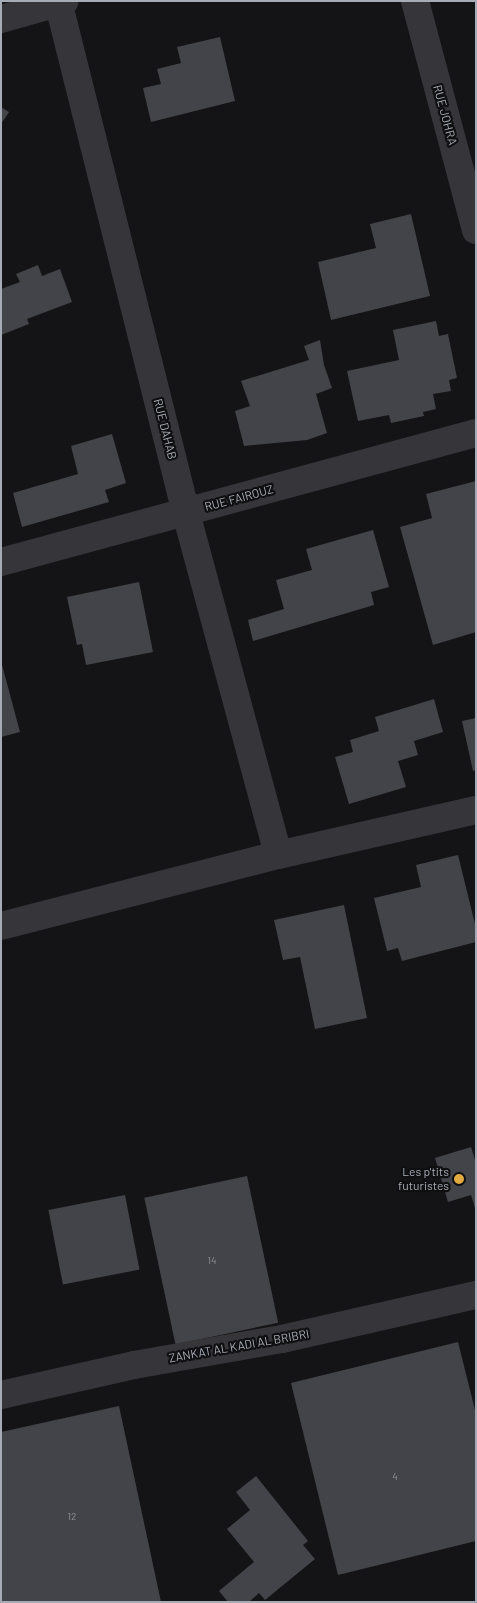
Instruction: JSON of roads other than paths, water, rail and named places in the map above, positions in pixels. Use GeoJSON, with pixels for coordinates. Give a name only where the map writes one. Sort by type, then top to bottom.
{"type":"FeatureCollection","features":[{"type":"Feature","properties":{"kind":"street","name":"RUE JOHRA"},"geometry":{"type":"LineString","coordinates":[[415,1],[476,230]]}},
{"type":"Feature","properties":{"kind":"street"},"geometry":{"type":"LineString","coordinates":[[1,18],[60,2]]}},
{"type":"Feature","properties":{"kind":"street","name":"RUE DAHAB"},"geometry":{"type":"LineString","coordinates":[[60,2],[186,513],[278,855]]}},
{"type":"Feature","properties":{"kind":"street","name":"RUE FAIROUZ"},"geometry":{"type":"LineString","coordinates":[[1,562],[476,433]]}},
{"type":"Feature","properties":{"kind":"street"},"geometry":{"type":"LineString","coordinates":[[1,926],[278,855],[476,810]]}},
{"type":"Feature","properties":{"kind":"street","name":"ZANKAT AL KADI AL BRIBRI"},"geometry":{"type":"LineString","coordinates":[[1,1395],[134,1364],[282,1339],[476,1295]]}},
{"type":"Feature","properties":{"kind":"place","name":"Les p'tits futuristes"},"geometry":{"type":"Point","coordinates":[459,1179]}}]}
